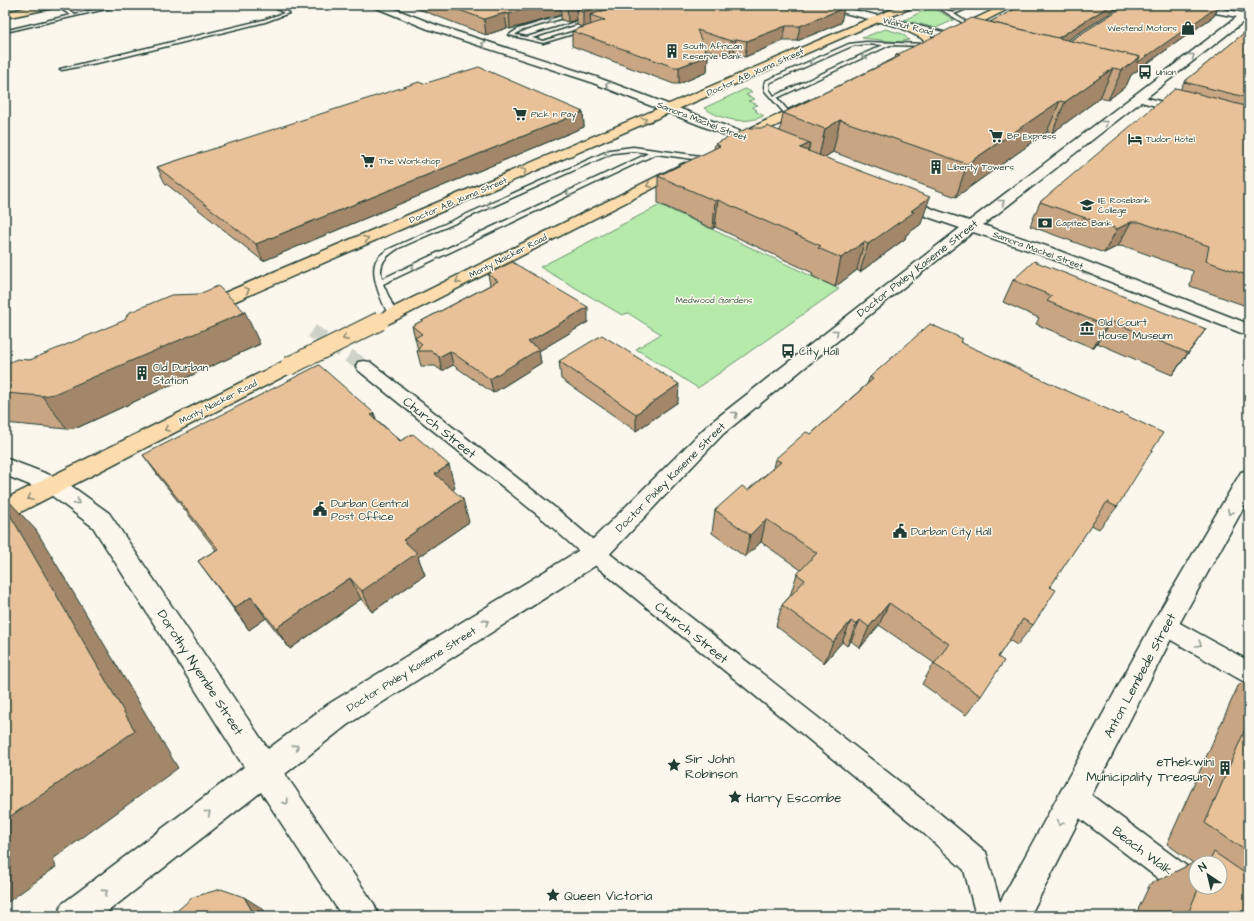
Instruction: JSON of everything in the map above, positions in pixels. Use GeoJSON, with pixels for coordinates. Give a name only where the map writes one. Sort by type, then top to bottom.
{"type":"FeatureCollection","features":[{"type":"Feature","properties":{"kind":"main road"},"geometry":{"type":"LineString","coordinates":[[5,15],[53,5]]}},
{"type":"Feature","properties":{"kind":"main road","name":"Samora Machel Street"},"geometry":{"type":"LineString","coordinates":[[377,5],[432,27],[592,79],[776,150]]}},
{"type":"Feature","properties":{"kind":"main road","name":"Walnut Road"},"geometry":{"type":"LineString","coordinates":[[824,5],[978,44]]}},
{"type":"Feature","properties":{"kind":"main road","name":"Doctor A.B. Xuma Street"},"geometry":{"type":"LineString","coordinates":[[189,315],[910,5]]}},
{"type":"Feature","properties":{"kind":"main road"},"geometry":{"type":"LineString","coordinates":[[903,58],[1011,5]]}},
{"type":"Feature","properties":{"kind":"main road"},"geometry":{"type":"LineString","coordinates":[[1188,5],[1247,15]]}},
{"type":"Feature","properties":{"kind":"main road","name":"Doctor Pixley Kaseme Street"},"geometry":{"type":"LineString","coordinates":[[74,916],[337,715],[595,553],[716,429],[971,226],[1247,15]]}},
{"type":"Feature","properties":{"kind":"main road"},"geometry":{"type":"LineString","coordinates":[[900,24],[925,36],[930,44]]}},
{"type":"Feature","properties":{"kind":"main road"},"geometry":{"type":"LineString","coordinates":[[1135,84],[1150,88]]}},
{"type":"Feature","properties":{"kind":"main road","name":"Monty Naicker Road"},"geometry":{"type":"LineString","coordinates":[[5,510],[822,97]]}},
{"type":"Feature","properties":{"kind":"main road","name":"Samora Machel Street"},"geometry":{"type":"LineString","coordinates":[[883,193],[933,214],[1050,253],[1249,330]]}},
{"type":"Feature","properties":{"kind":"main road","name":"Dorothy Nyembe Street"},"geometry":{"type":"LineString","coordinates":[[5,466],[54,486],[101,520],[264,770],[362,916]]}},
{"type":"Feature","properties":{"kind":"main road","name":"Anton Lembede Street"},"geometry":{"type":"LineString","coordinates":[[1011,916],[1165,624],[1249,478]]}},
{"type":"Feature","properties":{"kind":"street"},"geometry":{"type":"LineString","coordinates":[[1137,98],[1189,112]]}},
{"type":"Feature","properties":{"kind":"street","name":"Church Street"},"geometry":{"type":"LineString","coordinates":[[364,366],[551,515],[595,553],[929,821],[976,862],[990,916]]}},
{"type":"Feature","properties":{"kind":"street"},"geometry":{"type":"LineString","coordinates":[[1165,624],[1249,672]]}},
{"type":"Feature","properties":{"kind":"street","name":"Beach Walk"},"geometry":{"type":"LineString","coordinates":[[1074,798],[1230,916]]}},
{"type":"Feature","properties":{"kind":"lane"},"geometry":{"type":"LineString","coordinates":[[56,5],[74,15]]}},
{"type":"Feature","properties":{"kind":"lane"},"geometry":{"type":"LineString","coordinates":[[10,30],[121,5]]}},
{"type":"Feature","properties":{"kind":"lane"},"geometry":{"type":"LineString","coordinates":[[62,69],[264,21],[287,13],[272,5]]}},
{"type":"Feature","properties":{"kind":"lane"},"geometry":{"type":"LineString","coordinates":[[942,5],[943,9],[969,25]]}},
{"type":"Feature","properties":{"kind":"lane"},"geometry":{"type":"LineString","coordinates":[[952,14],[973,5]]}},
{"type":"Feature","properties":{"kind":"lane"},"geometry":{"type":"LineString","coordinates":[[579,12],[519,30],[511,35],[548,42],[584,30]]}},
{"type":"Feature","properties":{"kind":"lane"},"geometry":{"type":"LineString","coordinates":[[526,39],[590,18]]}},
{"type":"Feature","properties":{"kind":"lane"},"geometry":{"type":"LineString","coordinates":[[788,114],[766,90],[765,87],[767,82],[851,45],[866,43],[930,44]]}},
{"type":"Feature","properties":{"kind":"lane"},"geometry":{"type":"LineString","coordinates":[[774,98],[889,44]]}},
{"type":"Feature","properties":{"kind":"lane"},"geometry":{"type":"LineString","coordinates":[[386,318],[377,272],[378,264],[383,256],[405,243],[612,151],[624,149],[701,158]]}},
{"type":"Feature","properties":{"kind":"lane"},"geometry":{"type":"LineString","coordinates":[[380,283],[655,152]]}},
{"type":"Feature","properties":{"kind":"green space"},"geometry":{"type":"Polygon","coordinates":[[[932,7],[954,20],[936,28],[904,20],[932,7]]]}},
{"type":"Feature","properties":{"kind":"green space"},"geometry":{"type":"Polygon","coordinates":[[[885,29],[903,34],[909,40],[899,42],[862,38],[885,29]]]}},
{"type":"Feature","properties":{"kind":"green space"},"geometry":{"type":"Polygon","coordinates":[[[745,89],[752,92],[746,95],[755,99],[748,101],[758,105],[752,107],[757,110],[755,111],[764,116],[749,120],[733,120],[718,116],[704,108],[745,89]]]}},
{"type":"Feature","properties":{"kind":"green space","name":"Medwood Gardens"},"geometry":{"type":"Polygon","coordinates":[[[660,205],[839,289],[698,388],[636,349],[661,334],[628,313],[622,315],[540,267],[660,205]]]}},
{"type":"Feature","properties":{"kind":"building"},"geometry":{"type":"Polygon","coordinates":[[[445,5],[541,5],[484,19],[445,5]]]}},
{"type":"Feature","properties":{"kind":"building"},"geometry":{"type":"Polygon","coordinates":[[[560,5],[575,5],[567,7],[560,5]]]}},
{"type":"Feature","properties":{"kind":"building"},"geometry":{"type":"Polygon","coordinates":[[[592,5],[605,5],[583,12],[576,10],[592,5]]]}},
{"type":"Feature","properties":{"kind":"building"},"geometry":{"type":"Polygon","coordinates":[[[621,5],[843,5],[844,8],[800,26],[786,26],[747,41],[736,39],[731,41],[697,30],[708,56],[679,67],[674,67],[572,31],[605,20],[590,15],[621,5]]]}},
{"type":"Feature","properties":{"kind":"building"},"geometry":{"type":"Polygon","coordinates":[[[1023,5],[1111,5],[1058,38],[990,22],[1023,5]]]}},
{"type":"Feature","properties":{"kind":"building"},"geometry":{"type":"Polygon","coordinates":[[[1126,5],[1220,5],[1137,63],[1140,57],[1070,41],[1126,5]]]}},
{"type":"Feature","properties":{"kind":"building"},"geometry":{"type":"Polygon","coordinates":[[[972,18],[1140,57],[1122,70],[1113,68],[1065,102],[1060,101],[967,164],[840,120],[825,129],[783,113],[900,56],[896,55],[972,18]]]}},
{"type":"Feature","properties":{"kind":"building"},"geometry":{"type":"Polygon","coordinates":[[[1249,29],[1249,98],[1184,82],[1249,29]]]}},
{"type":"Feature","properties":{"kind":"building","name":"The Workshop"},"geometry":{"type":"Polygon","coordinates":[[[479,67],[583,112],[256,244],[157,167],[419,82],[423,84],[479,67]]]}},
{"type":"Feature","properties":{"kind":"building"},"geometry":{"type":"Polygon","coordinates":[[[1176,88],[1249,107],[1249,276],[1206,261],[1209,246],[1140,222],[1131,222],[1117,229],[1040,202],[1176,88]]]}},
{"type":"Feature","properties":{"kind":"building"},"geometry":{"type":"Polygon","coordinates":[[[767,126],[810,143],[800,148],[930,197],[911,211],[914,212],[868,244],[864,242],[841,258],[818,248],[821,246],[718,200],[715,201],[658,176],[720,146],[715,144],[748,128],[764,128],[767,126]]]}},
{"type":"Feature","properties":{"kind":"building"},"geometry":{"type":"Polygon","coordinates":[[[1034,261],[1206,329],[1188,353],[1111,321],[1106,326],[1047,301],[1052,296],[1013,280],[1034,261]]]}},
{"type":"Feature","properties":{"kind":"building"},"geometry":{"type":"Polygon","coordinates":[[[512,262],[588,307],[528,342],[539,349],[490,379],[450,351],[439,357],[431,351],[417,351],[422,344],[415,338],[422,334],[412,326],[498,281],[488,274],[512,262]]]}},
{"type":"Feature","properties":{"kind":"building"},"geometry":{"type":"Polygon","coordinates":[[[218,286],[245,312],[54,394],[42,396],[5,393],[5,364],[17,359],[30,360],[125,320],[128,313],[171,295],[199,294],[218,286]]]}},
{"type":"Feature","properties":{"kind":"building","name":"Durban City Hall"},"geometry":{"type":"Polygon","coordinates":[[[930,324],[963,339],[960,342],[1163,433],[1117,507],[1107,502],[1050,587],[1056,590],[1033,625],[1023,619],[998,657],[1004,661],[981,696],[934,664],[949,644],[889,603],[869,627],[860,620],[856,625],[851,621],[833,642],[782,605],[805,580],[797,574],[817,553],[766,519],[750,535],[715,510],[742,486],[748,490],[781,462],[775,459],[806,432],[811,434],[873,379],[870,377],[930,324]]]}},
{"type":"Feature","properties":{"kind":"building"},"geometry":{"type":"Polygon","coordinates":[[[602,335],[679,384],[636,414],[559,361],[602,335]]]}},
{"type":"Feature","properties":{"kind":"building","name":"Durban Central Post Office"},"geometry":{"type":"Polygon","coordinates":[[[319,365],[374,413],[371,415],[400,441],[413,434],[449,465],[435,474],[463,499],[403,540],[417,553],[362,591],[350,578],[276,628],[251,597],[234,608],[198,561],[218,549],[143,455],[319,365]]]}},
{"type":"Feature","properties":{"kind":"building"},"geometry":{"type":"Polygon","coordinates":[[[5,506],[135,731],[5,820],[5,506]]]}},
{"type":"Feature","properties":{"kind":"building"},"geometry":{"type":"Polygon","coordinates":[[[1249,720],[1249,853],[1205,823],[1249,720]]]}},
{"type":"Feature","properties":{"kind":"building"},"geometry":{"type":"Polygon","coordinates":[[[1228,862],[1249,876],[1249,916],[1187,916],[1196,895],[1228,895],[1228,862]]]}},
{"type":"Feature","properties":{"kind":"building"},"geometry":{"type":"Polygon","coordinates":[[[221,889],[244,897],[255,916],[171,916],[193,897],[221,889]]]}},
{"type":"Feature","properties":{"kind":"tunnel"},"geometry":{"type":"LineString","coordinates":[[312,331],[364,366]]}},
{"type":"Feature","properties":{"kind":"place","name":"Westend Motors"},"geometry":{"type":"Point","coordinates":[1188,28]}},
{"type":"Feature","properties":{"kind":"place","name":"South African Reserve Bank"},"geometry":{"type":"Point","coordinates":[672,51]}},
{"type":"Feature","properties":{"kind":"place","name":"Union"},"geometry":{"type":"Point","coordinates":[1145,72]}},
{"type":"Feature","properties":{"kind":"place","name":"Pick n Pay"},"geometry":{"type":"Point","coordinates":[520,114]}},
{"type":"Feature","properties":{"kind":"place","name":"BP Express"},"geometry":{"type":"Point","coordinates":[996,136]}},
{"type":"Feature","properties":{"kind":"place","name":"Tudor Hotel"},"geometry":{"type":"Point","coordinates":[1135,139]}},
{"type":"Feature","properties":{"kind":"place","name":"The Workshop"},"geometry":{"type":"Point","coordinates":[368,161]}},
{"type":"Feature","properties":{"kind":"place","name":"Liberty Towers"},"geometry":{"type":"Point","coordinates":[936,167]}},
{"type":"Feature","properties":{"kind":"place","name":"IIE Rosebank College"},"geometry":{"type":"Point","coordinates":[1087,205]}},
{"type":"Feature","properties":{"kind":"place","name":"Capitec Bank"},"geometry":{"type":"Point","coordinates":[1045,223]}},
{"type":"Feature","properties":{"kind":"place","name":"Old Court House Museum"},"geometry":{"type":"Point","coordinates":[1087,328]}},
{"type":"Feature","properties":{"kind":"place","name":"City Hall"},"geometry":{"type":"Point","coordinates":[788,351]}},
{"type":"Feature","properties":{"kind":"place","name":"Old Durban Station"},"geometry":{"type":"Point","coordinates":[142,373]}},
{"type":"Feature","properties":{"kind":"place","name":"Durban Central Post Office"},"geometry":{"type":"Point","coordinates":[320,509]}},
{"type":"Feature","properties":{"kind":"place","name":"Durban City Hall"},"geometry":{"type":"Point","coordinates":[900,531]}},
{"type":"Feature","properties":{"kind":"place","name":"Sir John Robinson"},"geometry":{"type":"Point","coordinates":[674,765]}},
{"type":"Feature","properties":{"kind":"place","name":"eThekwini Municipality Treasury"},"geometry":{"type":"Point","coordinates":[1225,768]}},
{"type":"Feature","properties":{"kind":"place","name":"Harry Escombe"},"geometry":{"type":"Point","coordinates":[735,797]}},
{"type":"Feature","properties":{"kind":"place","name":"Queen Victoria"},"geometry":{"type":"Point","coordinates":[553,895]}}]}
